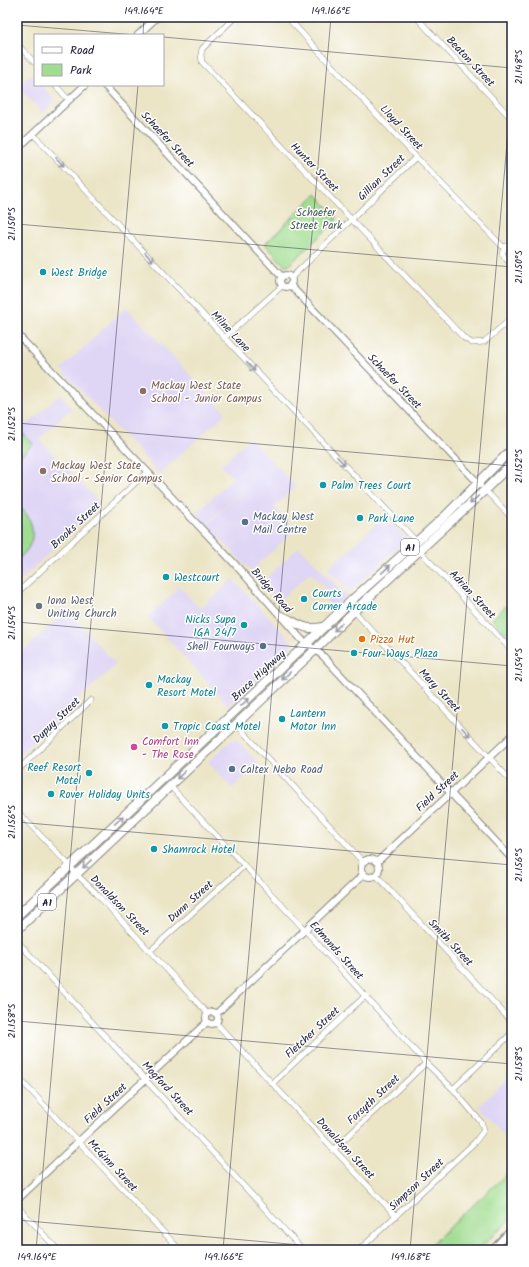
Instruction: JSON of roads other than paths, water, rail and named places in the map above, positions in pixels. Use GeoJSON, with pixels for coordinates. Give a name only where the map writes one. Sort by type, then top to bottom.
{"type":"FeatureCollection","features":[{"type":"Feature","properties":{"kind":"highway","name":"Bruce Highway"},"geometry":{"type":"LineString","coordinates":[[17,916],[353,599],[444,517],[512,449]]}},
{"type":"Feature","properties":{"kind":"highway","name":"Bruce Highway"},"geometry":{"type":"LineString","coordinates":[[17,930],[315,650],[354,611],[512,464]]}},
{"type":"Feature","properties":{"kind":"highway"},"geometry":{"type":"LineString","coordinates":[[282,616],[304,628],[319,628],[326,626]]}},
{"type":"Feature","properties":{"kind":"street"},"geometry":{"type":"LineString","coordinates":[[139,34],[157,17]]}},
{"type":"Feature","properties":{"kind":"street","name":"Hunter Street"},"geometry":{"type":"LineString","coordinates":[[236,17],[202,49],[200,55],[202,62],[464,338],[472,343],[484,342],[512,318]]}},
{"type":"Feature","properties":{"kind":"street","name":"Lloyd Street"},"geometry":{"type":"LineString","coordinates":[[287,17],[416,157],[504,248],[502,253],[504,258],[512,260]]}},
{"type":"Feature","properties":{"kind":"street","name":"Beaton Street"},"geometry":{"type":"LineString","coordinates":[[416,17],[512,119]]}},
{"type":"Feature","properties":{"kind":"street"},"geometry":{"type":"LineString","coordinates":[[498,17],[512,20]]}},
{"type":"Feature","properties":{"kind":"street"},"geometry":{"type":"LineString","coordinates":[[17,44],[34,62]]}},
{"type":"Feature","properties":{"kind":"street"},"geometry":{"type":"LineString","coordinates":[[56,86],[69,100]]}},
{"type":"Feature","properties":{"kind":"street"},"geometry":{"type":"LineString","coordinates":[[17,149],[84,86]]}},
{"type":"Feature","properties":{"kind":"street","name":"Schaefer Street"},"geometry":{"type":"LineString","coordinates":[[105,86],[282,277]]}},
{"type":"Feature","properties":{"kind":"street","name":"Milne Lane"},"geometry":{"type":"LineString","coordinates":[[33,134],[416,541]]}},
{"type":"Feature","properties":{"kind":"street","name":"Gillian Street"},"geometry":{"type":"LineString","coordinates":[[291,278],[416,157]]}},
{"type":"Feature","properties":{"kind":"street"},"geometry":{"type":"LineString","coordinates":[[504,248],[512,245]]}},
{"type":"Feature","properties":{"kind":"street"},"geometry":{"type":"LineString","coordinates":[[224,338],[282,286],[290,286],[292,282],[291,278],[288,276],[282,277],[280,281],[282,286]]}},
{"type":"Feature","properties":{"kind":"street","name":"Schaefer Street"},"geometry":{"type":"LineString","coordinates":[[290,286],[485,490]]}},
{"type":"Feature","properties":{"kind":"street","name":"Bridge Road"},"geometry":{"type":"LineString","coordinates":[[17,334],[234,562],[282,616],[295,633],[323,656],[512,859]]}},
{"type":"Feature","properties":{"kind":"street","name":"Brooks Street"},"geometry":{"type":"LineString","coordinates":[[17,592],[147,472]]}},
{"type":"Feature","properties":{"kind":"street"},"geometry":{"type":"LineString","coordinates":[[485,490],[512,518]]}},
{"type":"Feature","properties":{"kind":"street","name":"Adrian Street"},"geometry":{"type":"LineString","coordinates":[[420,551],[512,651]]}},
{"type":"Feature","properties":{"kind":"street","name":"Mary Street"},"geometry":{"type":"LineString","coordinates":[[354,611],[512,782]]}},
{"type":"Feature","properties":{"kind":"street","name":"Dupuy Street"},"geometry":{"type":"LineString","coordinates":[[17,771],[91,700]]}},
{"type":"Feature","properties":{"kind":"street"},"geometry":{"type":"LineString","coordinates":[[236,724],[364,862]]}},
{"type":"Feature","properties":{"kind":"street","name":"Field Street"},"geometry":{"type":"LineString","coordinates":[[376,862],[512,736]]}},
{"type":"Feature","properties":{"kind":"street","name":"Edmonds Street"},"geometry":{"type":"LineString","coordinates":[[170,786],[453,1090],[481,1122],[484,1130]]}},
{"type":"Feature","properties":{"kind":"street","name":"Donaldson Street"},"geometry":{"type":"LineString","coordinates":[[17,811],[76,874],[96,892],[207,1014]]}},
{"type":"Feature","properties":{"kind":"street"},"geometry":{"type":"LineString","coordinates":[[371,859],[376,862],[379,869],[376,875],[369,877],[364,874],[362,868],[364,862],[371,859]]}},
{"type":"Feature","properties":{"kind":"street","name":"Dunn Street"},"geometry":{"type":"LineString","coordinates":[[150,951],[244,866]]}},
{"type":"Feature","properties":{"kind":"street"},"geometry":{"type":"LineString","coordinates":[[216,1014],[364,874]]}},
{"type":"Feature","properties":{"kind":"street","name":"Smith Street"},"geometry":{"type":"LineString","coordinates":[[376,875],[512,1022]]}},
{"type":"Feature","properties":{"kind":"street","name":"Mogford Street"},"geometry":{"type":"LineString","coordinates":[[17,941],[304,1250]]}},
{"type":"Feature","properties":{"kind":"street","name":"Fletcher Street"},"geometry":{"type":"LineString","coordinates":[[273,1083],[365,996]]}},
{"type":"Feature","properties":{"kind":"street"},"geometry":{"type":"LineString","coordinates":[[211,1012],[216,1014],[218,1018],[216,1022],[211,1024],[207,1022],[207,1014],[211,1012]]}},
{"type":"Feature","properties":{"kind":"street","name":"Field Street"},"geometry":{"type":"LineString","coordinates":[[17,1200],[207,1022]]}},
{"type":"Feature","properties":{"kind":"street","name":"Donaldson Street"},"geometry":{"type":"LineString","coordinates":[[216,1022],[396,1216]]}},
{"type":"Feature","properties":{"kind":"street"},"geometry":{"type":"LineString","coordinates":[[453,1090],[512,1033]]}},
{"type":"Feature","properties":{"kind":"street","name":"Forsyth Street"},"geometry":{"type":"LineString","coordinates":[[334,1150],[426,1062]]}},
{"type":"Feature","properties":{"kind":"street","name":"McGinn Street"},"geometry":{"type":"LineString","coordinates":[[17,1076],[180,1250]]}},
{"type":"Feature","properties":{"kind":"street","name":"Simpson Street"},"geometry":{"type":"LineString","coordinates":[[359,1250],[475,1142],[484,1130]]}},
{"type":"Feature","properties":{"kind":"street"},"geometry":{"type":"LineString","coordinates":[[17,1206],[58,1250]]}},
{"type":"Feature","properties":{"kind":"street"},"geometry":{"type":"LineString","coordinates":[[492,1250],[512,1228]]}},
{"type":"Feature","properties":{"kind":"street"},"geometry":{"type":"LineString","coordinates":[[501,1250],[512,1239]]}},
{"type":"Feature","properties":{"kind":"place","name":"West Bridge"},"geometry":{"type":"Point","coordinates":[43,272]}},
{"type":"Feature","properties":{"kind":"place","name":"Mackay West State School - Junior Campus"},"geometry":{"type":"Point","coordinates":[143,391]}},
{"type":"Feature","properties":{"kind":"place","name":"Mackay West State School - Senior Campus"},"geometry":{"type":"Point","coordinates":[43,471]}},
{"type":"Feature","properties":{"kind":"place","name":"Palm Trees Court"},"geometry":{"type":"Point","coordinates":[323,485]}},
{"type":"Feature","properties":{"kind":"place","name":"Park Lane"},"geometry":{"type":"Point","coordinates":[360,518]}},
{"type":"Feature","properties":{"kind":"place","name":"Mackay West Mail Centre"},"geometry":{"type":"Point","coordinates":[245,522]}},
{"type":"Feature","properties":{"kind":"place","name":"Westcourt"},"geometry":{"type":"Point","coordinates":[166,577]}},
{"type":"Feature","properties":{"kind":"place","name":"Courts Corner Arcade"},"geometry":{"type":"Point","coordinates":[304,599]}},
{"type":"Feature","properties":{"kind":"place","name":"Iona West Uniting Church"},"geometry":{"type":"Point","coordinates":[39,606]}},
{"type":"Feature","properties":{"kind":"place","name":"Nicks Supa IGA 24/7"},"geometry":{"type":"Point","coordinates":[244,625]}},
{"type":"Feature","properties":{"kind":"place","name":"Pizza Hut"},"geometry":{"type":"Point","coordinates":[362,639]}},
{"type":"Feature","properties":{"kind":"place","name":"Shell Fourways"},"geometry":{"type":"Point","coordinates":[263,646]}},
{"type":"Feature","properties":{"kind":"place","name":"Four Ways Plaza"},"geometry":{"type":"Point","coordinates":[354,653]}},
{"type":"Feature","properties":{"kind":"place","name":"Mackay Resort Motel"},"geometry":{"type":"Point","coordinates":[149,685]}},
{"type":"Feature","properties":{"kind":"place","name":"Lantern Motor Inn"},"geometry":{"type":"Point","coordinates":[282,719]}},
{"type":"Feature","properties":{"kind":"place","name":"Tropic Coast Motel"},"geometry":{"type":"Point","coordinates":[165,726]}},
{"type":"Feature","properties":{"kind":"place","name":"Comfort Inn - The Rose"},"geometry":{"type":"Point","coordinates":[134,747]}},
{"type":"Feature","properties":{"kind":"place","name":"Caltex Nebo Road"},"geometry":{"type":"Point","coordinates":[232,769]}},
{"type":"Feature","properties":{"kind":"place","name":"Reef Resort Motel"},"geometry":{"type":"Point","coordinates":[89,773]}},
{"type":"Feature","properties":{"kind":"place","name":"Rover Holiday Units"},"geometry":{"type":"Point","coordinates":[51,794]}},
{"type":"Feature","properties":{"kind":"place","name":"Shamrock Hotel"},"geometry":{"type":"Point","coordinates":[154,849]}},
{"type":"Feature","properties":{"kind":"park label","name":"Schaefer Street Park"},"geometry":{"type":"Point","coordinates":[316,218]}}]}
